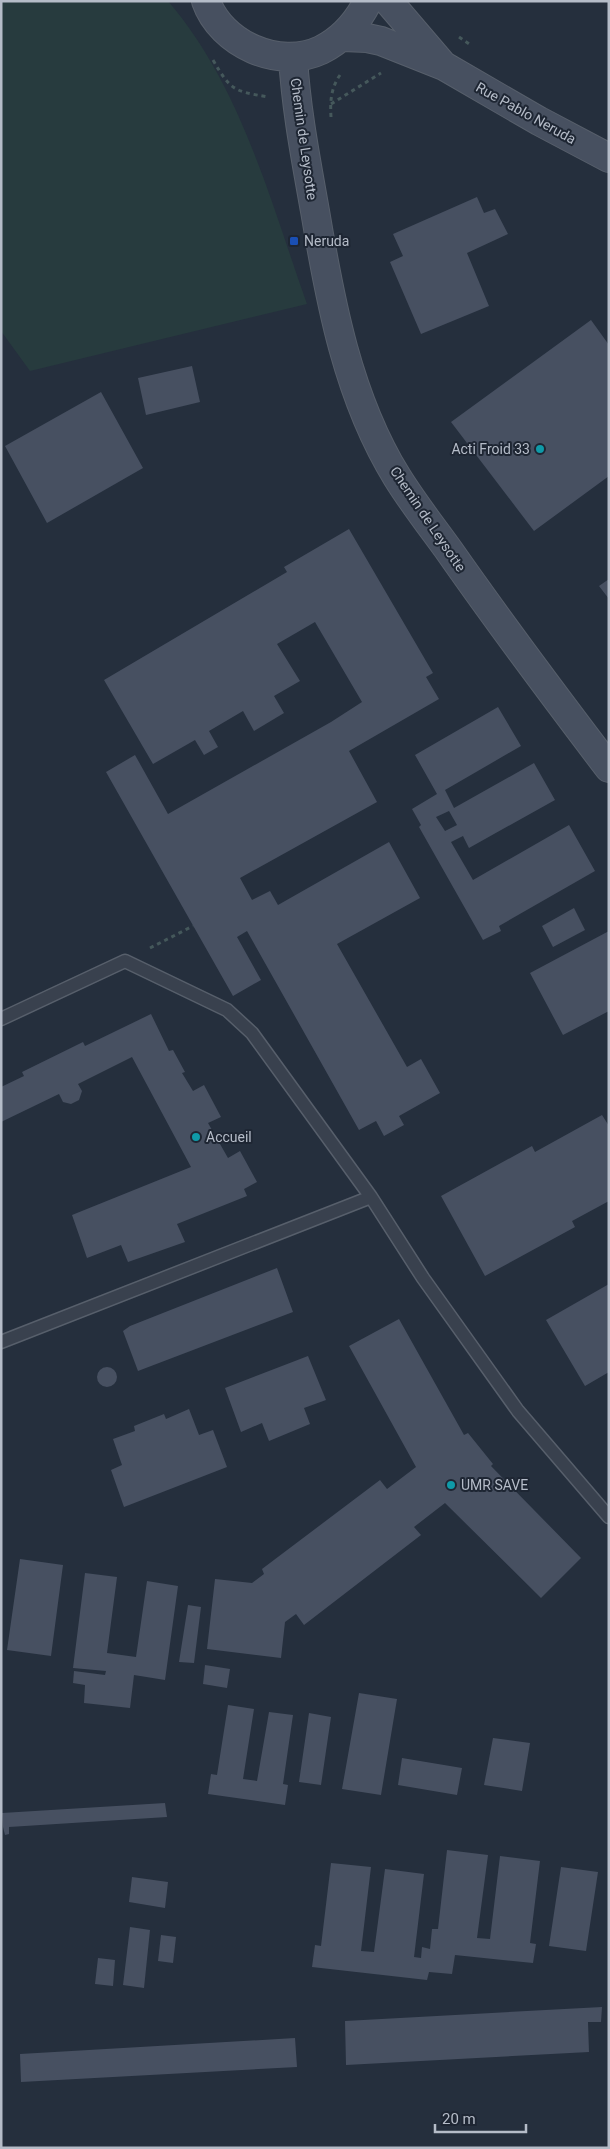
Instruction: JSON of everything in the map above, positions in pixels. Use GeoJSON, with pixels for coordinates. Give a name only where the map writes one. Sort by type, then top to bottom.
{"type":"FeatureCollection","features":[{"type":"Feature","properties":{"kind":"street"},"geometry":{"type":"LineString","coordinates":[[206,1],[222,28],[242,45],[267,54],[293,57],[320,51],[343,37],[359,19],[368,1]]}},
{"type":"Feature","properties":{"kind":"street","name":"Rue Pablo Neruda"},"geometry":{"type":"LineString","coordinates":[[388,1],[444,66]]}},
{"type":"Feature","properties":{"kind":"street","name":"Rue Pablo Neruda"},"geometry":{"type":"LineString","coordinates":[[343,37],[367,38],[381,41],[444,66],[539,121],[609,158]]}},
{"type":"Feature","properties":{"kind":"street","name":"Chemin de Leysotte"},"geometry":{"type":"LineString","coordinates":[[293,57],[295,90],[322,255],[340,337],[364,411],[396,476],[485,602],[609,768]]}},
{"type":"Feature","properties":{"kind":"lane"},"geometry":{"type":"LineString","coordinates":[[1,1019],[124,961],[227,1010],[252,1033],[371,1197],[423,1278],[518,1411],[609,1517]]}},
{"type":"Feature","properties":{"kind":"lane"},"geometry":{"type":"LineString","coordinates":[[1,1342],[371,1197]]}},
{"type":"Feature","properties":{"kind":"path"},"geometry":{"type":"LineString","coordinates":[[331,96],[332,123]]}},
{"type":"Feature","properties":{"kind":"path"},"geometry":{"type":"LineString","coordinates":[[124,961],[193,926]]}},
{"type":"Feature","properties":{"kind":"green space"},"geometry":{"type":"Polygon","coordinates":[[[1,1],[168,1],[193,34],[215,70],[234,107],[266,185],[307,304],[30,371],[1,331],[1,1]]]}},
{"type":"Feature","properties":{"kind":"building"},"geometry":{"type":"Polygon","coordinates":[[[477,197],[484,213],[495,209],[508,234],[467,253],[489,306],[421,334],[390,262],[403,256],[393,234],[477,197]]]}},
{"type":"Feature","properties":{"kind":"building","name":"Acti Froid 33"},"geometry":{"type":"Polygon","coordinates":[[[591,320],[609,345],[609,476],[534,531],[451,422],[591,320]]]}},
{"type":"Feature","properties":{"kind":"building"},"geometry":{"type":"Polygon","coordinates":[[[192,366],[200,402],[146,415],[138,378],[192,366]]]}},
{"type":"Feature","properties":{"kind":"building"},"geometry":{"type":"Polygon","coordinates":[[[101,392],[143,468],[47,523],[5,446],[101,392]]]}},
{"type":"Feature","properties":{"kind":"building"},"geometry":{"type":"Polygon","coordinates":[[[349,529],[433,673],[426,677],[439,699],[349,751],[377,802],[240,878],[252,900],[270,891],[278,905],[389,842],[420,898],[337,944],[407,1067],[421,1059],[440,1093],[399,1116],[404,1125],[384,1136],[376,1121],[359,1130],[247,931],[237,937],[261,980],[233,996],[106,772],[135,755],[168,814],[331,722],[362,702],[315,622],[277,644],[300,681],[274,696],[284,713],[254,731],[243,711],[209,731],[218,747],[204,755],[195,740],[153,764],[104,680],[287,572],[284,567],[349,529]]]}},
{"type":"Feature","properties":{"kind":"building"},"geometry":{"type":"Polygon","coordinates":[[[609,579],[609,599],[599,586],[609,579]]]}},
{"type":"Feature","properties":{"kind":"building"},"geometry":{"type":"Polygon","coordinates":[[[498,707],[521,746],[445,790],[454,808],[534,763],[555,800],[469,848],[463,836],[451,842],[473,880],[569,825],[595,871],[499,926],[501,931],[483,940],[419,827],[421,825],[412,809],[437,794],[415,755],[498,707]],[[449,811],[436,817],[445,831],[457,825],[449,811]]]}},
{"type":"Feature","properties":{"kind":"building"},"geometry":{"type":"Polygon","coordinates":[[[574,908],[585,930],[553,947],[542,926],[574,908]]]}},
{"type":"Feature","properties":{"kind":"building"},"geometry":{"type":"Polygon","coordinates":[[[609,931],[609,1011],[563,1035],[530,973],[609,931]]]}},
{"type":"Feature","properties":{"kind":"building","name":"Accueil"},"geometry":{"type":"Polygon","coordinates":[[[151,1014],[169,1051],[173,1050],[185,1072],[182,1073],[193,1091],[204,1085],[221,1117],[208,1123],[228,1158],[240,1151],[257,1182],[244,1189],[247,1196],[177,1224],[185,1242],[128,1262],[121,1245],[87,1258],[72,1215],[191,1167],[132,1057],[78,1084],[82,1091],[79,1100],[71,1104],[63,1102],[59,1094],[1,1122],[1,1087],[24,1076],[22,1072],[83,1042],[85,1046],[151,1014]]]}},
{"type":"Feature","properties":{"kind":"building"},"geometry":{"type":"Polygon","coordinates":[[[602,1115],[609,1126],[609,1201],[572,1221],[575,1227],[485,1276],[441,1196],[532,1146],[535,1152],[602,1115]]]}},
{"type":"Feature","properties":{"kind":"building"},"geometry":{"type":"Polygon","coordinates":[[[277,1268],[293,1312],[138,1371],[123,1331],[130,1326],[277,1268]]]}},
{"type":"Feature","properties":{"kind":"building"},"geometry":{"type":"Polygon","coordinates":[[[609,1284],[609,1372],[585,1386],[546,1320],[609,1284]]]}},
{"type":"Feature","properties":{"kind":"building","name":"UMR SAVE"},"geometry":{"type":"Polygon","coordinates":[[[399,1319],[464,1435],[468,1433],[493,1464],[491,1466],[581,1558],[541,1598],[445,1503],[414,1527],[421,1535],[304,1625],[296,1614],[285,1622],[281,1658],[207,1649],[215,1579],[252,1583],[264,1574],[262,1569],[380,1480],[387,1489],[416,1467],[349,1346],[399,1319]]]}},
{"type":"Feature","properties":{"kind":"building"},"geometry":{"type":"Polygon","coordinates":[[[308,1356],[326,1400],[304,1408],[310,1424],[269,1441],[262,1423],[241,1432],[225,1388],[308,1356]]]}},
{"type":"Feature","properties":{"kind":"building"},"geometry":{"type":"Polygon","coordinates":[[[103,1367],[111,1367],[117,1373],[117,1381],[111,1387],[103,1387],[97,1381],[97,1373],[103,1367]]]}},
{"type":"Feature","properties":{"kind":"building"},"geometry":{"type":"Polygon","coordinates":[[[189,1409],[199,1435],[213,1430],[227,1467],[124,1507],[111,1470],[122,1465],[113,1439],[135,1431],[134,1426],[164,1414],[166,1419],[189,1409]]]}},
{"type":"Feature","properties":{"kind":"building"},"geometry":{"type":"Polygon","coordinates":[[[20,1559],[63,1565],[51,1656],[7,1650],[20,1559]]]}},
{"type":"Feature","properties":{"kind":"building"},"geometry":{"type":"Polygon","coordinates":[[[85,1573],[117,1577],[107,1653],[136,1657],[147,1581],[178,1586],[165,1680],[134,1675],[130,1708],[84,1703],[85,1685],[73,1683],[74,1671],[105,1675],[106,1671],[73,1668],[85,1573]]]}},
{"type":"Feature","properties":{"kind":"building"},"geometry":{"type":"Polygon","coordinates":[[[188,1605],[201,1607],[194,1663],[179,1662],[188,1605]]]}},
{"type":"Feature","properties":{"kind":"building"},"geometry":{"type":"Polygon","coordinates":[[[205,1665],[230,1669],[227,1688],[203,1684],[205,1665]]]}},
{"type":"Feature","properties":{"kind":"building"},"geometry":{"type":"Polygon","coordinates":[[[359,1693],[397,1699],[381,1795],[342,1789],[359,1693]]]}},
{"type":"Feature","properties":{"kind":"building"},"geometry":{"type":"Polygon","coordinates":[[[228,1705],[254,1709],[243,1779],[257,1781],[269,1712],[293,1715],[283,1784],[288,1785],[285,1805],[208,1794],[211,1774],[217,1775],[228,1705]]]}},
{"type":"Feature","properties":{"kind":"building"},"geometry":{"type":"Polygon","coordinates":[[[309,1713],[331,1717],[321,1785],[299,1782],[309,1713]]]}},
{"type":"Feature","properties":{"kind":"building"},"geometry":{"type":"Polygon","coordinates":[[[493,1738],[530,1743],[522,1791],[484,1785],[493,1738]]]}},
{"type":"Feature","properties":{"kind":"building"},"geometry":{"type":"Polygon","coordinates":[[[402,1758],[462,1768],[457,1795],[398,1785],[402,1758]]]}},
{"type":"Feature","properties":{"kind":"building"},"geometry":{"type":"Polygon","coordinates":[[[165,1803],[167,1817],[9,1827],[9,1834],[5,1835],[3,1827],[2,1813],[165,1803]]]}},
{"type":"Feature","properties":{"kind":"building"},"geometry":{"type":"Polygon","coordinates":[[[447,1850],[488,1855],[477,1938],[490,1939],[500,1856],[540,1861],[530,1943],[536,1944],[533,1963],[455,1955],[452,1974],[429,1972],[427,1980],[312,1967],[315,1945],[321,1946],[331,1863],[371,1867],[361,1951],[374,1952],[385,1869],[424,1874],[414,1957],[421,1958],[422,1947],[430,1949],[432,1929],[438,1929],[447,1850]]]}},
{"type":"Feature","properties":{"kind":"building"},"geometry":{"type":"Polygon","coordinates":[[[561,1867],[598,1872],[586,1951],[549,1946],[561,1867]]]}},
{"type":"Feature","properties":{"kind":"building"},"geometry":{"type":"Polygon","coordinates":[[[132,1877],[168,1882],[165,1908],[129,1902],[132,1877]]]}},
{"type":"Feature","properties":{"kind":"building"},"geometry":{"type":"Polygon","coordinates":[[[130,1927],[150,1930],[144,1988],[123,1985],[130,1927]]]}},
{"type":"Feature","properties":{"kind":"building"},"geometry":{"type":"Polygon","coordinates":[[[161,1935],[176,1937],[173,1963],[158,1961],[161,1935]]]}},
{"type":"Feature","properties":{"kind":"building"},"geometry":{"type":"Polygon","coordinates":[[[98,1958],[115,1960],[113,1986],[95,1984],[98,1958]]]}},
{"type":"Feature","properties":{"kind":"building"},"geometry":{"type":"Polygon","coordinates":[[[602,2007],[601,2022],[588,2022],[589,2052],[346,2065],[345,2021],[602,2007]]]}},
{"type":"Feature","properties":{"kind":"building"},"geometry":{"type":"Polygon","coordinates":[[[295,2038],[297,2067],[21,2082],[20,2054],[295,2038]]]}},
{"type":"Feature","properties":{"kind":"place","name":"Neruda"},"geometry":{"type":"Point","coordinates":[294,241]}},
{"type":"Feature","properties":{"kind":"place","name":"Acti Froid 33"},"geometry":{"type":"Point","coordinates":[540,449]}},
{"type":"Feature","properties":{"kind":"place","name":"Accueil"},"geometry":{"type":"Point","coordinates":[196,1137]}},
{"type":"Feature","properties":{"kind":"place","name":"UMR SAVE"},"geometry":{"type":"Point","coordinates":[451,1485]}}]}
